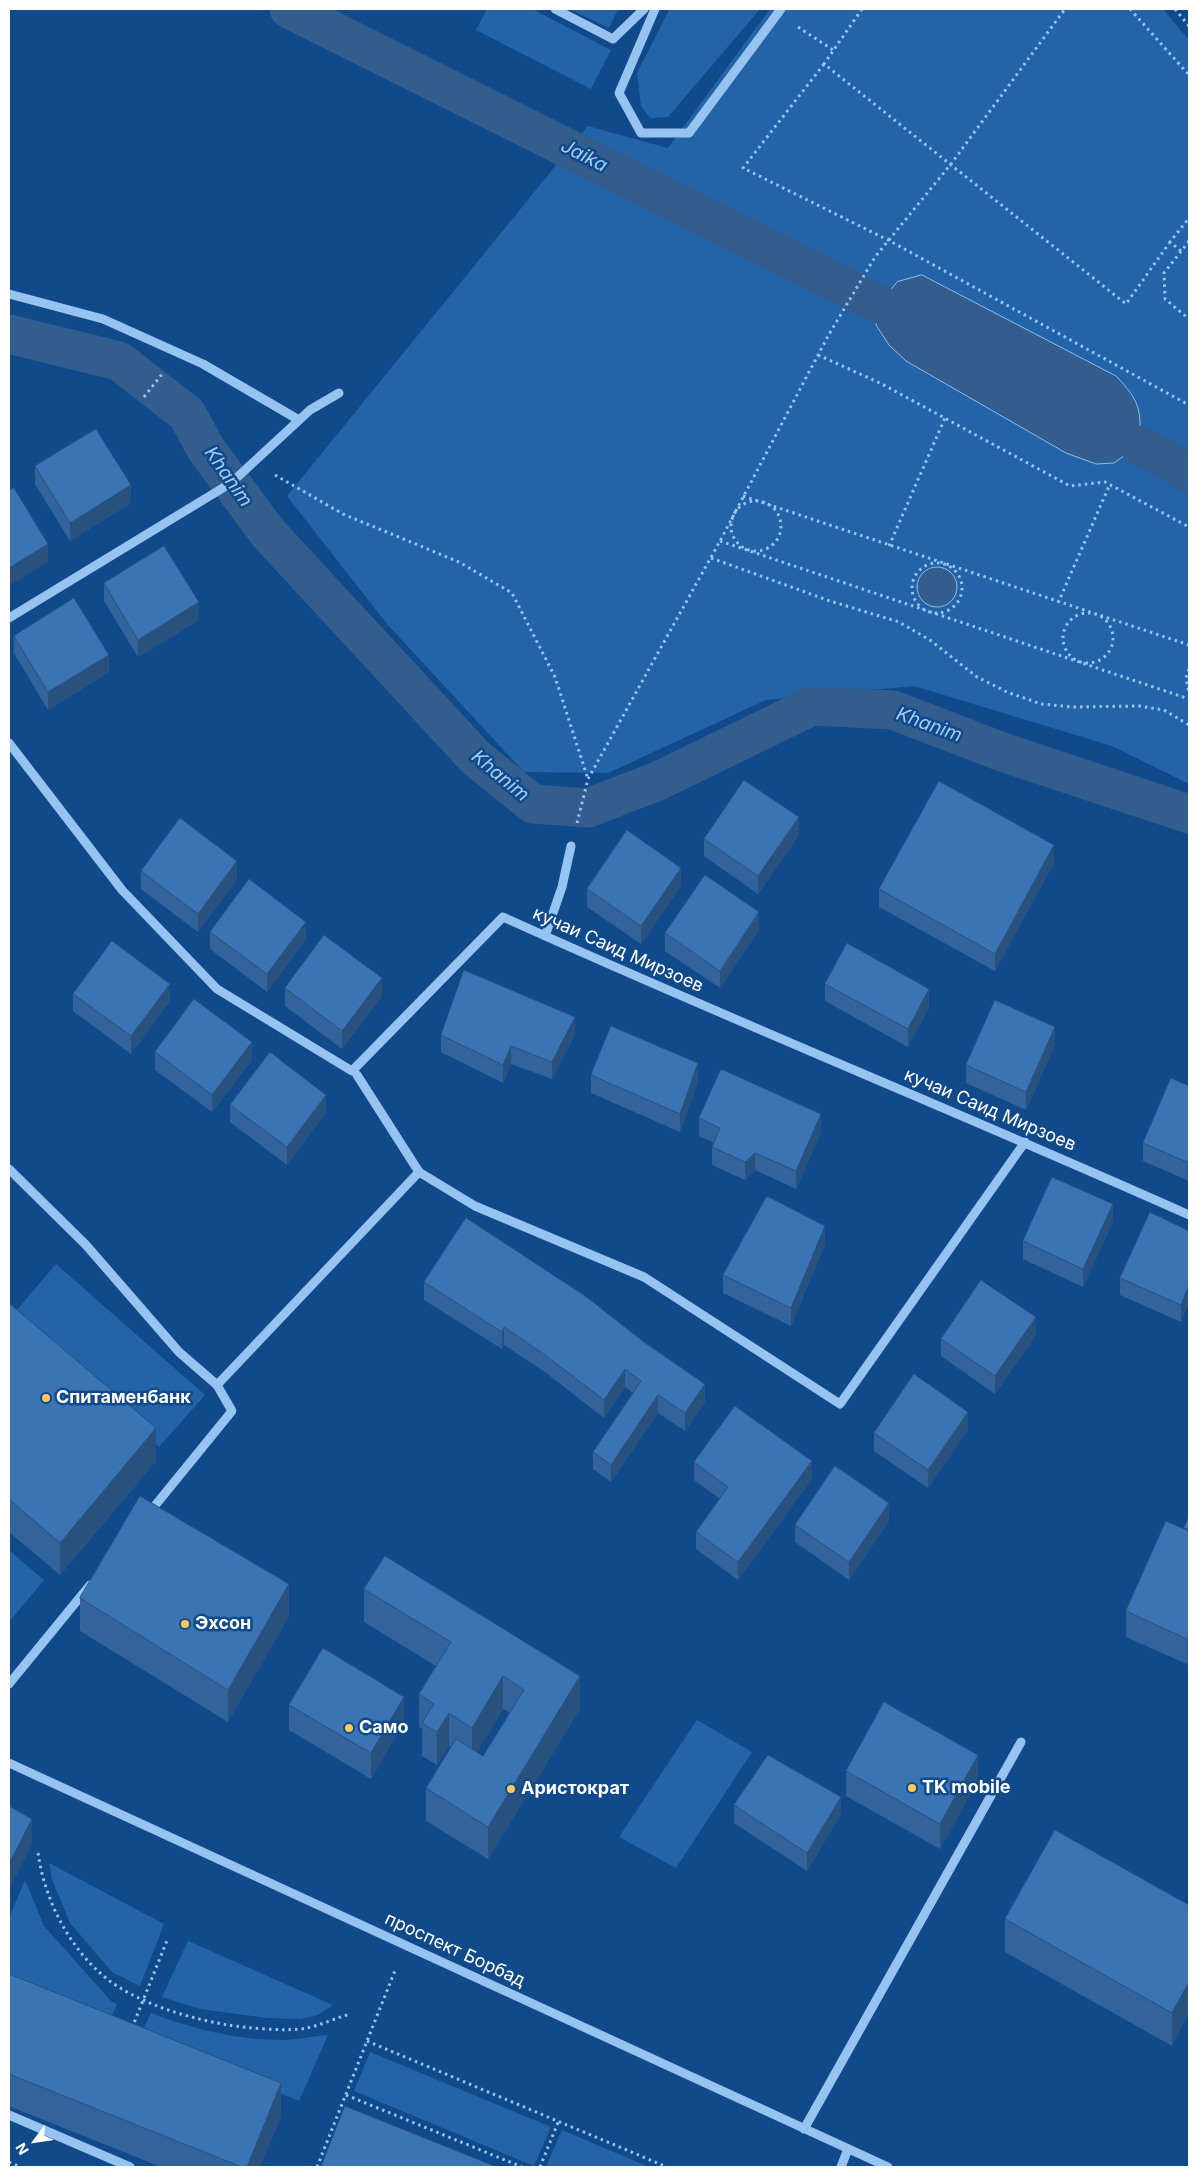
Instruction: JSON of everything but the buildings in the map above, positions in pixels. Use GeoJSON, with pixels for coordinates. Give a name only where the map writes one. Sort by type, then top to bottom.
{"type":"FeatureCollection","features":[{"type":"Feature","properties":{"kind":"street"},"geometry":{"type":"LineString","coordinates":[[555,9],[613,39],[644,9]]}},
{"type":"Feature","properties":{"kind":"street"},"geometry":{"type":"LineString","coordinates":[[655,9],[619,93],[641,133],[689,133],[780,11]]}},
{"type":"Feature","properties":{"kind":"street"},"geometry":{"type":"LineString","coordinates":[[9,294],[103,319],[203,364],[299,420]]}},
{"type":"Feature","properties":{"kind":"street"},"geometry":{"type":"LineString","coordinates":[[9,618],[231,483],[310,410],[339,393]]}},
{"type":"Feature","properties":{"kind":"street","name":"кучаи Саид Мирзоев"},"geometry":{"type":"LineString","coordinates":[[9,742],[122,890],[217,989],[352,1071],[503,916],[545,936],[1025,1142],[1189,1215]]}},
{"type":"Feature","properties":{"kind":"street"},"geometry":{"type":"LineString","coordinates":[[545,936],[562,887],[571,846]]}},
{"type":"Feature","properties":{"kind":"street"},"geometry":{"type":"LineString","coordinates":[[357,1075],[419,1172],[476,1206],[644,1277],[840,1404],[1025,1142]]}},
{"type":"Feature","properties":{"kind":"street"},"geometry":{"type":"LineString","coordinates":[[9,1169],[86,1245],[179,1352],[217,1385],[232,1411],[140,1524]]}},
{"type":"Feature","properties":{"kind":"street"},"geometry":{"type":"LineString","coordinates":[[217,1385],[419,1172]]}},
{"type":"Feature","properties":{"kind":"street"},"geometry":{"type":"LineString","coordinates":[[9,1684],[97,1577]]}},
{"type":"Feature","properties":{"kind":"street"},"geometry":{"type":"LineString","coordinates":[[804,2129],[1021,1742]]}},
{"type":"Feature","properties":{"kind":"street","name":"проспект Борбад"},"geometry":{"type":"LineString","coordinates":[[9,1763],[888,2167]]}},
{"type":"Feature","properties":{"kind":"street"},"geometry":{"type":"LineString","coordinates":[[9,2115],[130,2167]]}},
{"type":"Feature","properties":{"kind":"street"},"geometry":{"type":"LineString","coordinates":[[840,2167],[848,2149]]}},
{"type":"Feature","properties":{"kind":"path"},"geometry":{"type":"LineString","coordinates":[[862,9],[824,64],[743,168],[888,240],[1189,405]]}},
{"type":"Feature","properties":{"kind":"path"},"geometry":{"type":"LineString","coordinates":[[571,846],[588,779],[711,558],[828,336],[875,257],[951,164],[1066,9]]}},
{"type":"Feature","properties":{"kind":"path"},"geometry":{"type":"LineString","coordinates":[[1130,9],[1189,75]]}},
{"type":"Feature","properties":{"kind":"path"},"geometry":{"type":"LineString","coordinates":[[1176,9],[1189,26]]}},
{"type":"Feature","properties":{"kind":"path"},"geometry":{"type":"LineString","coordinates":[[780,11],[833,50]]}},
{"type":"Feature","properties":{"kind":"path"},"geometry":{"type":"LineString","coordinates":[[824,64],[1126,304],[1189,218]]}},
{"type":"Feature","properties":{"kind":"path"},"geometry":{"type":"LineString","coordinates":[[1189,241],[1164,273],[1165,300],[1189,320]]}},
{"type":"Feature","properties":{"kind":"path"},"geometry":{"type":"LineString","coordinates":[[1170,242],[1181,251]]}},
{"type":"Feature","properties":{"kind":"path"},"geometry":{"type":"LineString","coordinates":[[144,398],[178,352]]}},
{"type":"Feature","properties":{"kind":"path"},"geometry":{"type":"LineString","coordinates":[[818,355],[880,383],[1070,486],[1105,482],[1189,527]]}},
{"type":"Feature","properties":{"kind":"path"},"geometry":{"type":"LineString","coordinates":[[889,546],[946,418]]}},
{"type":"Feature","properties":{"kind":"path"},"geometry":{"type":"LineString","coordinates":[[253,462],[342,514],[459,562],[512,593],[555,677],[588,779]]}},
{"type":"Feature","properties":{"kind":"path"},"geometry":{"type":"LineString","coordinates":[[1058,603],[1110,484]]}},
{"type":"Feature","properties":{"kind":"path"},"geometry":{"type":"LineString","coordinates":[[743,496],[760,502],[767,504],[778,515],[781,522],[781,531],[773,545],[765,550],[749,551],[741,546],[732,532],[733,515],[744,504],[760,502],[767,503],[1058,603],[1092,612],[1099,616],[1110,627],[1113,635],[1110,651],[1097,662],[1088,664],[1080,662],[1072,659],[1067,652],[1063,636],[1065,628],[1076,616],[1092,613],[1099,616],[1189,645]]}},
{"type":"Feature","properties":{"kind":"path"},"geometry":{"type":"LineString","coordinates":[[720,541],[1189,699]]}},
{"type":"Feature","properties":{"kind":"path"},"geometry":{"type":"LineString","coordinates":[[711,558],[830,601],[899,622],[930,640],[977,677],[1007,692],[1032,701],[1041,704],[1073,707],[1139,706],[1164,710],[1189,725]]}},
{"type":"Feature","properties":{"kind":"path"},"geometry":{"type":"LineString","coordinates":[[932,563],[948,565],[959,576],[961,593],[959,600],[954,607],[946,611],[938,613],[929,612],[922,608],[912,594],[914,578],[919,571],[932,563]]}},
{"type":"Feature","properties":{"kind":"path"},"geometry":{"type":"LineString","coordinates":[[1189,669],[1186,678],[1189,693]]}},
{"type":"Feature","properties":{"kind":"path"},"geometry":{"type":"LineString","coordinates":[[38,1853],[41,1876],[57,1916],[79,1951],[111,1982],[153,2004],[195,2019],[248,2028],[306,2028],[350,2014]]}},
{"type":"Feature","properties":{"kind":"path"},"geometry":{"type":"LineString","coordinates":[[131,2030],[168,1938]]}},
{"type":"Feature","properties":{"kind":"path"},"geometry":{"type":"LineString","coordinates":[[317,2167],[405,1945]]}},
{"type":"Feature","properties":{"kind":"path"},"geometry":{"type":"LineString","coordinates":[[367,2041],[559,2120],[667,2167]]}},
{"type":"Feature","properties":{"kind":"path"},"geometry":{"type":"LineString","coordinates":[[346,2095],[522,2167]]}},
{"type":"Feature","properties":{"kind":"path"},"geometry":{"type":"LineString","coordinates":[[540,2167],[559,2120]]}},
{"type":"Feature","properties":{"kind":"path"},"geometry":{"type":"LineString","coordinates":[[9,2162],[20,2167]]}},
{"type":"Feature","properties":{"kind":"shaded area"},"geometry":{"type":"Polygon","coordinates":[[[487,9],[532,9],[611,50],[591,89],[476,30],[487,9]]]}},
{"type":"Feature","properties":{"kind":"shaded area"},"geometry":{"type":"Polygon","coordinates":[[[570,9],[618,9],[609,28],[570,9]]]}},
{"type":"Feature","properties":{"kind":"shaded area"},"geometry":{"type":"Polygon","coordinates":[[[760,9],[668,117],[650,118],[641,106],[637,73],[669,10],[760,9]]]}},
{"type":"Feature","properties":{"kind":"shaded area"},"geometry":{"type":"Polygon","coordinates":[[[770,9],[1163,9],[1189,40],[1189,784],[1112,746],[914,686],[766,700],[608,773],[524,772],[387,624],[287,496],[588,126],[668,148],[770,9]]]}},
{"type":"Feature","properties":{"kind":"shaded area"},"geometry":{"type":"Polygon","coordinates":[[[922,275],[1116,376],[1135,400],[1138,407],[1140,423],[1139,445],[1114,463],[1096,464],[1066,453],[906,361],[889,345],[876,325],[879,304],[897,282],[922,275]]]}},
{"type":"Feature","properties":{"kind":"shaded area"},"geometry":{"type":"Polygon","coordinates":[[[937,567],[951,573],[957,587],[951,601],[937,607],[923,601],[917,587],[923,573],[937,567]]]}},
{"type":"Feature","properties":{"kind":"shaded area"},"geometry":{"type":"Polygon","coordinates":[[[56,1264],[205,1395],[159,1447],[11,1317],[56,1264]]]}},
{"type":"Feature","properties":{"kind":"shaded area"},"geometry":{"type":"Polygon","coordinates":[[[9,1550],[44,1580],[9,1622],[9,1550]]]}},
{"type":"Feature","properties":{"kind":"shaded area"},"geometry":{"type":"Polygon","coordinates":[[[697,1720],[752,1752],[676,1868],[619,1837],[697,1720]]]}},
{"type":"Feature","properties":{"kind":"shaded area"},"geometry":{"type":"Polygon","coordinates":[[[49,1863],[164,1924],[140,1986],[112,1972],[70,1923],[52,1879],[49,1863]]]}},
{"type":"Feature","properties":{"kind":"shaded area"},"geometry":{"type":"Polygon","coordinates":[[[25,1880],[44,1926],[111,2001],[117,2004],[108,2025],[9,1983],[9,1918],[25,1880]]]}},
{"type":"Feature","properties":{"kind":"shaded area"},"geometry":{"type":"Polygon","coordinates":[[[188,1941],[333,2005],[318,2015],[301,2019],[267,2018],[200,2009],[162,1997],[188,1941]]]}},
{"type":"Feature","properties":{"kind":"shaded area"},"geometry":{"type":"Polygon","coordinates":[[[151,2013],[199,2029],[232,2036],[288,2040],[328,2035],[299,2101],[140,2036],[151,2013]]]}},
{"type":"Feature","properties":{"kind":"shaded area"},"geometry":{"type":"Polygon","coordinates":[[[370,2052],[551,2127],[534,2166],[354,2091],[370,2052]]]}},
{"type":"Feature","properties":{"kind":"shaded area"},"geometry":{"type":"Polygon","coordinates":[[[562,2130],[649,2167],[546,2167],[562,2130]]]}},
{"type":"Feature","properties":{"kind":"waterway","name":"Jaika"},"geometry":{"type":"LineString","coordinates":[[289,9],[879,304]]}},
{"type":"Feature","properties":{"kind":"waterway","name":"Khanim"},"geometry":{"type":"LineString","coordinates":[[9,334],[119,361],[187,414],[206,449],[268,533],[476,758],[533,804],[588,808],[658,781],[812,706],[893,710],[1005,753],[1189,814]]}},
{"type":"Feature","properties":{"kind":"waterway","name":"Jaika"},"geometry":{"type":"LineString","coordinates":[[1139,445],[1189,473]]}},
{"type":"Feature","properties":{"kind":"place","name":"Спитаменбанк"},"geometry":{"type":"Point","coordinates":[46,1398]}},
{"type":"Feature","properties":{"kind":"place","name":"Эхсон"},"geometry":{"type":"Point","coordinates":[185,1624]}},
{"type":"Feature","properties":{"kind":"place","name":"Само"},"geometry":{"type":"Point","coordinates":[349,1728]}},
{"type":"Feature","properties":{"kind":"place","name":"TK mobile"},"geometry":{"type":"Point","coordinates":[912,1788]}},
{"type":"Feature","properties":{"kind":"place","name":"Аристократ"},"geometry":{"type":"Point","coordinates":[511,1789]}}]}
